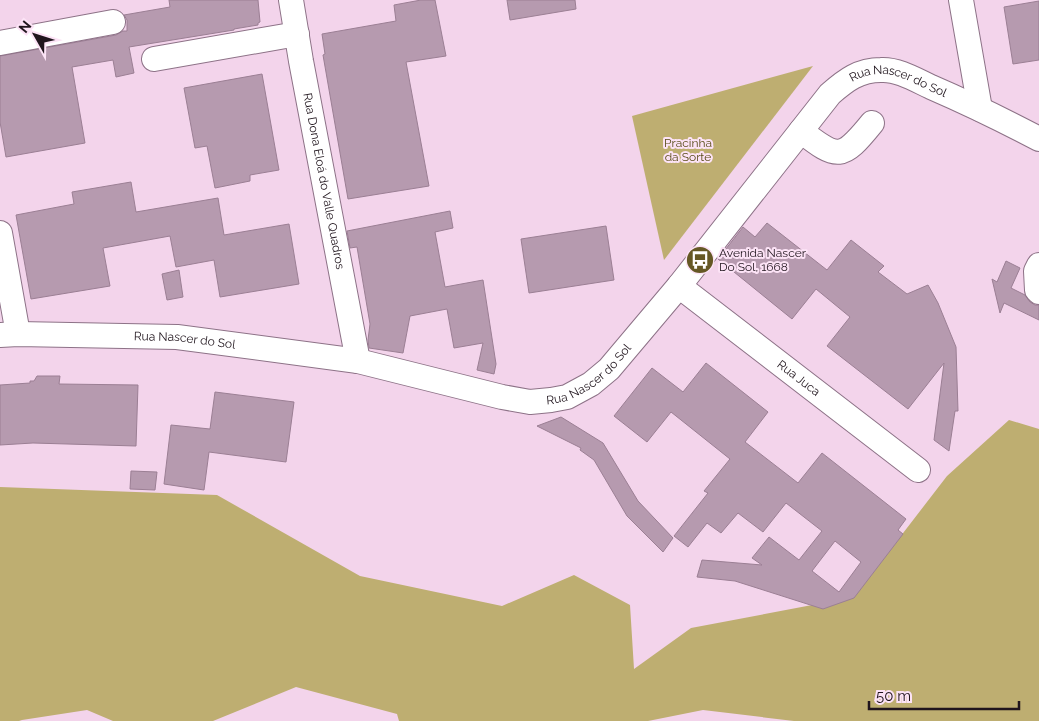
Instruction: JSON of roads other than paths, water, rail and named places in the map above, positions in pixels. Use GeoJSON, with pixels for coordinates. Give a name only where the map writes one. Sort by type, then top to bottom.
{"type":"FeatureCollection","features":[{"type":"Feature","properties":{"kind":"street","name":"Rua Dona Eloá do Valle Quadros"},"geometry":{"type":"LineString","coordinates":[[291,0],[358,361]]}},
{"type":"Feature","properties":{"kind":"street"},"geometry":{"type":"LineString","coordinates":[[961,0],[980,109]]}},
{"type":"Feature","properties":{"kind":"street"},"geometry":{"type":"LineString","coordinates":[[0,43],[113,22]]}},
{"type":"Feature","properties":{"kind":"street"},"geometry":{"type":"LineString","coordinates":[[154,59],[297,34]]}},
{"type":"Feature","properties":{"kind":"street","name":"Rua Nascer do Sol"},"geometry":{"type":"LineString","coordinates":[[9,335],[177,336],[358,361],[502,398],[530,402],[551,400],[566,397],[591,384],[609,370],[830,94],[855,75],[866,71],[883,70],[900,73],[980,109],[1039,139]]}},
{"type":"Feature","properties":{"kind":"street"},"geometry":{"type":"LineString","coordinates":[[801,131],[820,146],[830,151],[839,152],[848,149],[856,143],[872,123]]}},
{"type":"Feature","properties":{"kind":"street"},"geometry":{"type":"LineString","coordinates":[[0,233],[9,335]]}},
{"type":"Feature","properties":{"kind":"street"},"geometry":{"type":"LineString","coordinates":[[1039,265],[1036,271],[1037,290],[1039,292]]}},
{"type":"Feature","properties":{"kind":"street","name":"Rua Juca"},"geometry":{"type":"LineString","coordinates":[[678,286],[918,470]]}},
{"type":"Feature","properties":{"kind":"place","name":"Avenida Nascer Do Sol, 1668"},"geometry":{"type":"Point","coordinates":[700,260]}},
{"type":"Feature","properties":{"kind":"park label","name":"Pracinha da Sorte"},"geometry":{"type":"Point","coordinates":[688,150]}}]}
